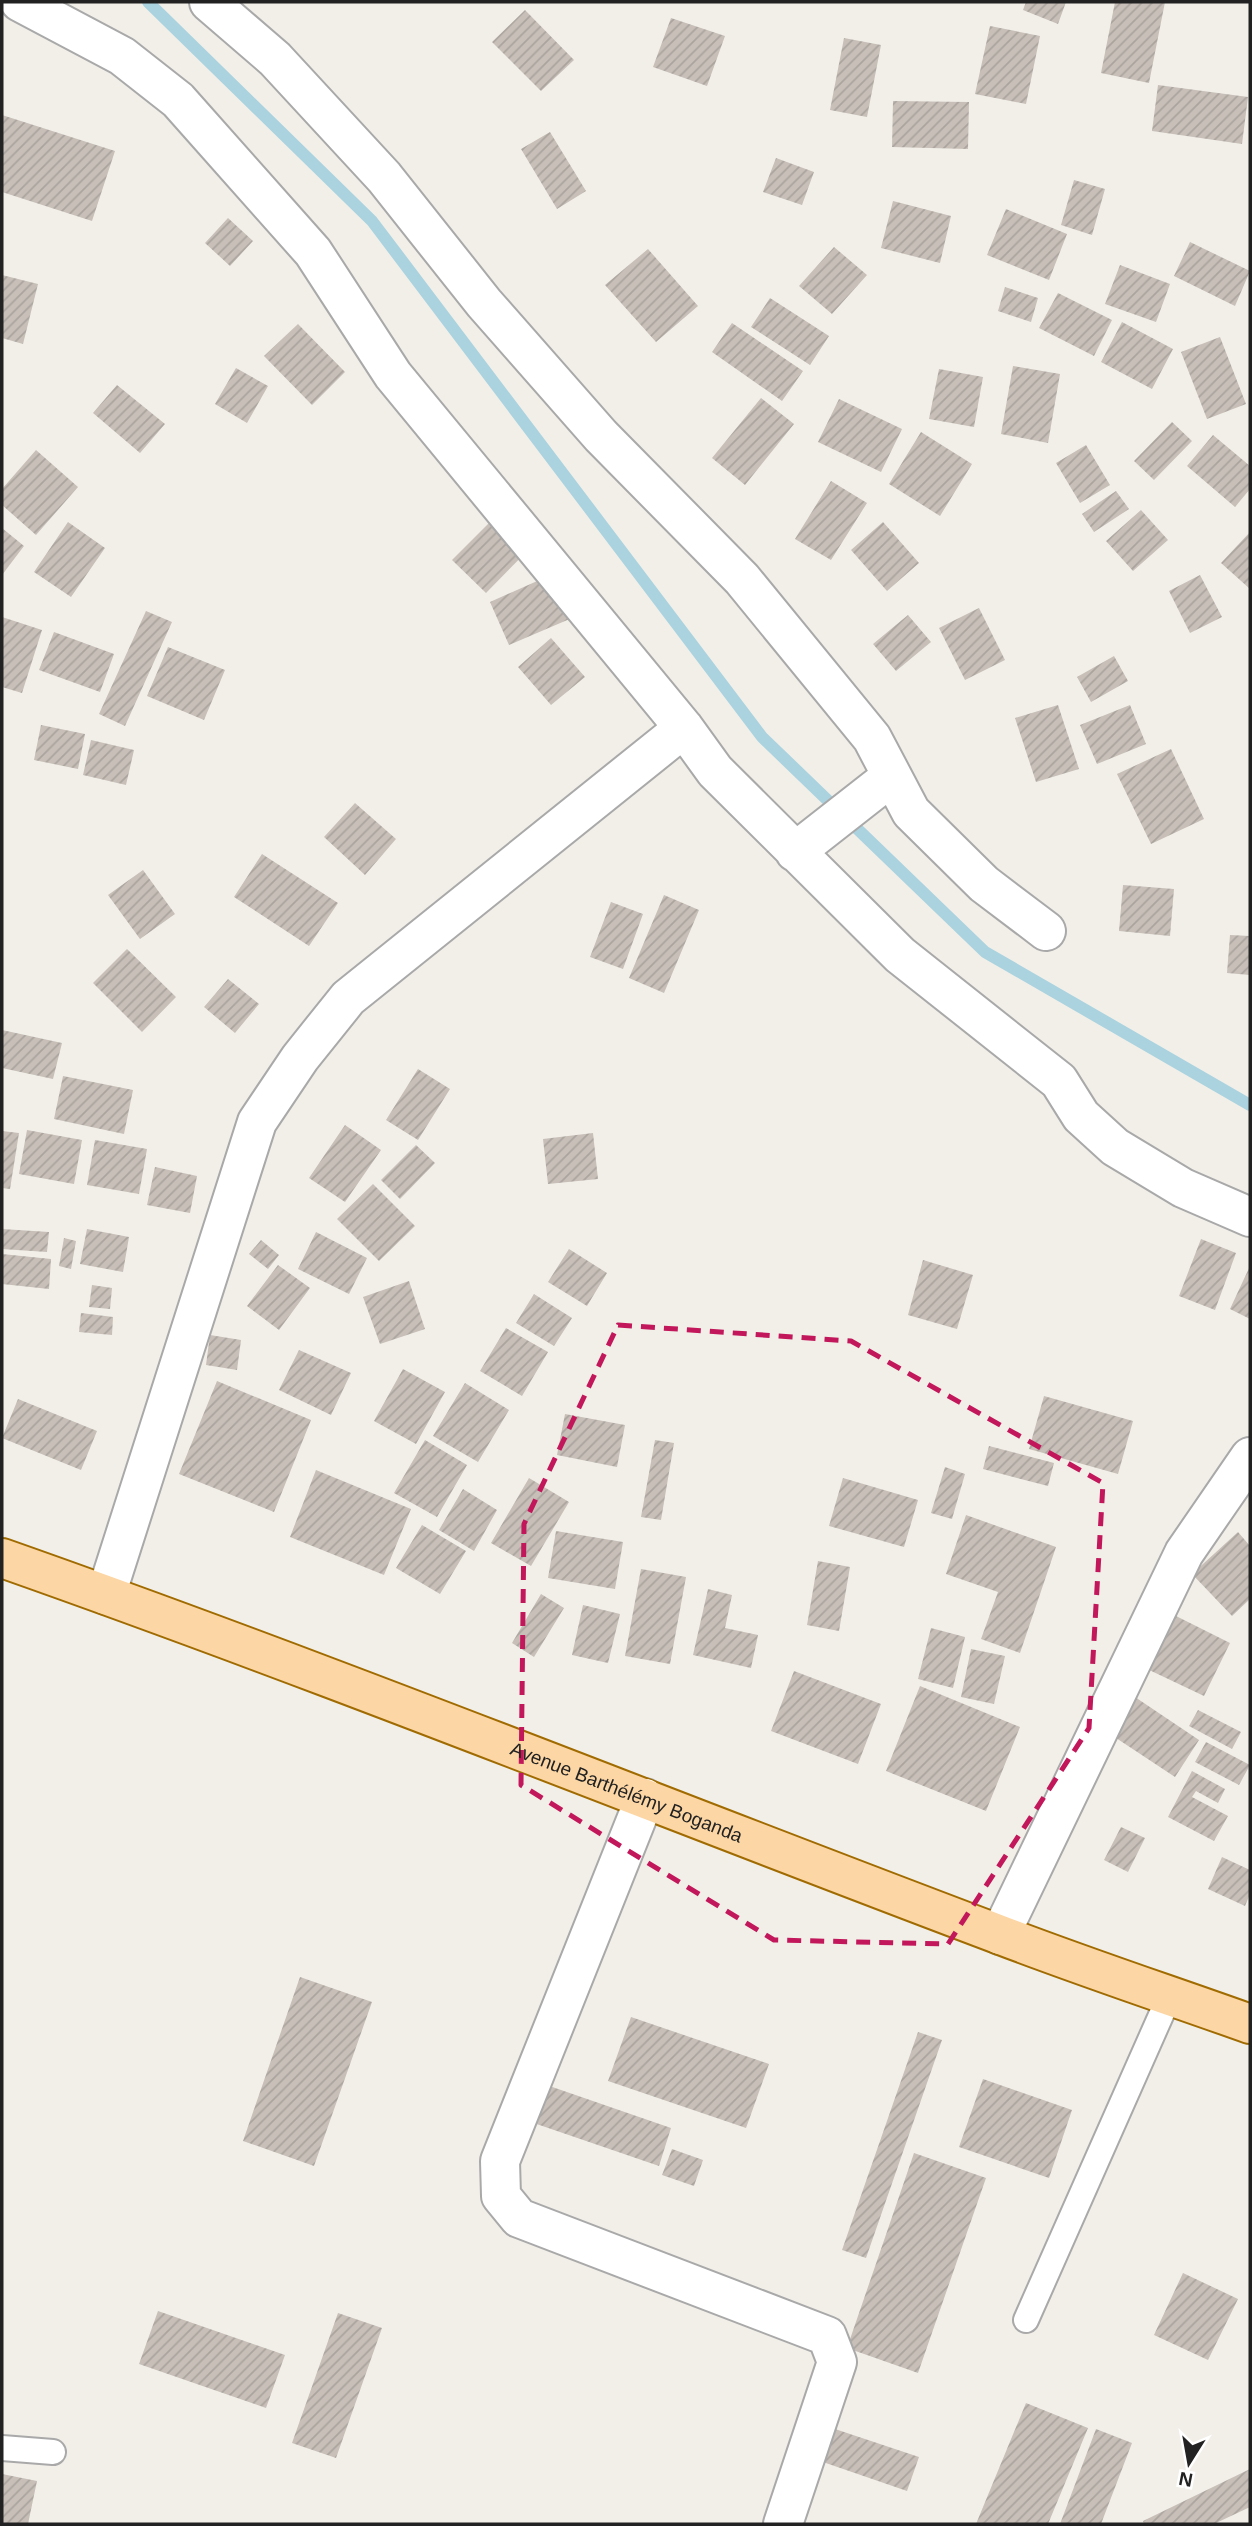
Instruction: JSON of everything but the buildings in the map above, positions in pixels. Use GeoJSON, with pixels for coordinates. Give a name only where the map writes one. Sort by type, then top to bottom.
{"type":"FeatureCollection","features":[{"type":"Feature","properties":{"kind":"main road","name":"Avenue Barthélémy Boganda"},"geometry":{"type":"LineString","coordinates":[[3,1562],[106,1595],[1000,1935],[1250,2024]]}},
{"type":"Feature","properties":{"kind":"street"},"geometry":{"type":"LineString","coordinates":[[20,2],[122,56],[178,100],[313,252],[393,375],[684,729],[715,771],[795,852],[900,955],[1059,1081],[1080,1116],[1115,1147],[1183,1188],[1250,1217]]}},
{"type":"Feature","properties":{"kind":"street"},"geometry":{"type":"LineString","coordinates":[[209,2],[275,60],[384,177],[484,303],[601,436],[741,579],[872,738],[911,812],[984,884],[1046,931]]}},
{"type":"Feature","properties":{"kind":"street"},"geometry":{"type":"LineString","coordinates":[[106,1595],[257,1122],[300,1058],[348,998],[684,729]]}},
{"type":"Feature","properties":{"kind":"street"},"geometry":{"type":"LineString","coordinates":[[795,852],[892,776]]}},
{"type":"Feature","properties":{"kind":"street"},"geometry":{"type":"LineString","coordinates":[[1000,1935],[1184,1553],[1250,1457]]}},
{"type":"Feature","properties":{"kind":"street"},"geometry":{"type":"LineString","coordinates":[[645,1798],[500,2161],[501,2196],[519,2218],[827,2336],[837,2362],[783,2524]]}},
{"type":"Feature","properties":{"kind":"lane"},"geometry":{"type":"LineString","coordinates":[[1026,2320],[1170,1995]]}},
{"type":"Feature","properties":{"kind":"lane"},"geometry":{"type":"LineString","coordinates":[[2,2448],[53,2452]]}},
{"type":"Feature","properties":{"kind":"highlighted area"},"geometry":{"type":"Polygon","coordinates":[[[618,1325],[851,1341],[1103,1483],[1089,1728],[948,1944],[774,1940],[521,1785],[524,1524],[618,1325]]]}},
{"type":"Feature","properties":{"kind":"waterway"},"geometry":{"type":"LineString","coordinates":[[148,2],[372,221],[762,737],[985,952],[1250,1105]]}}]}
